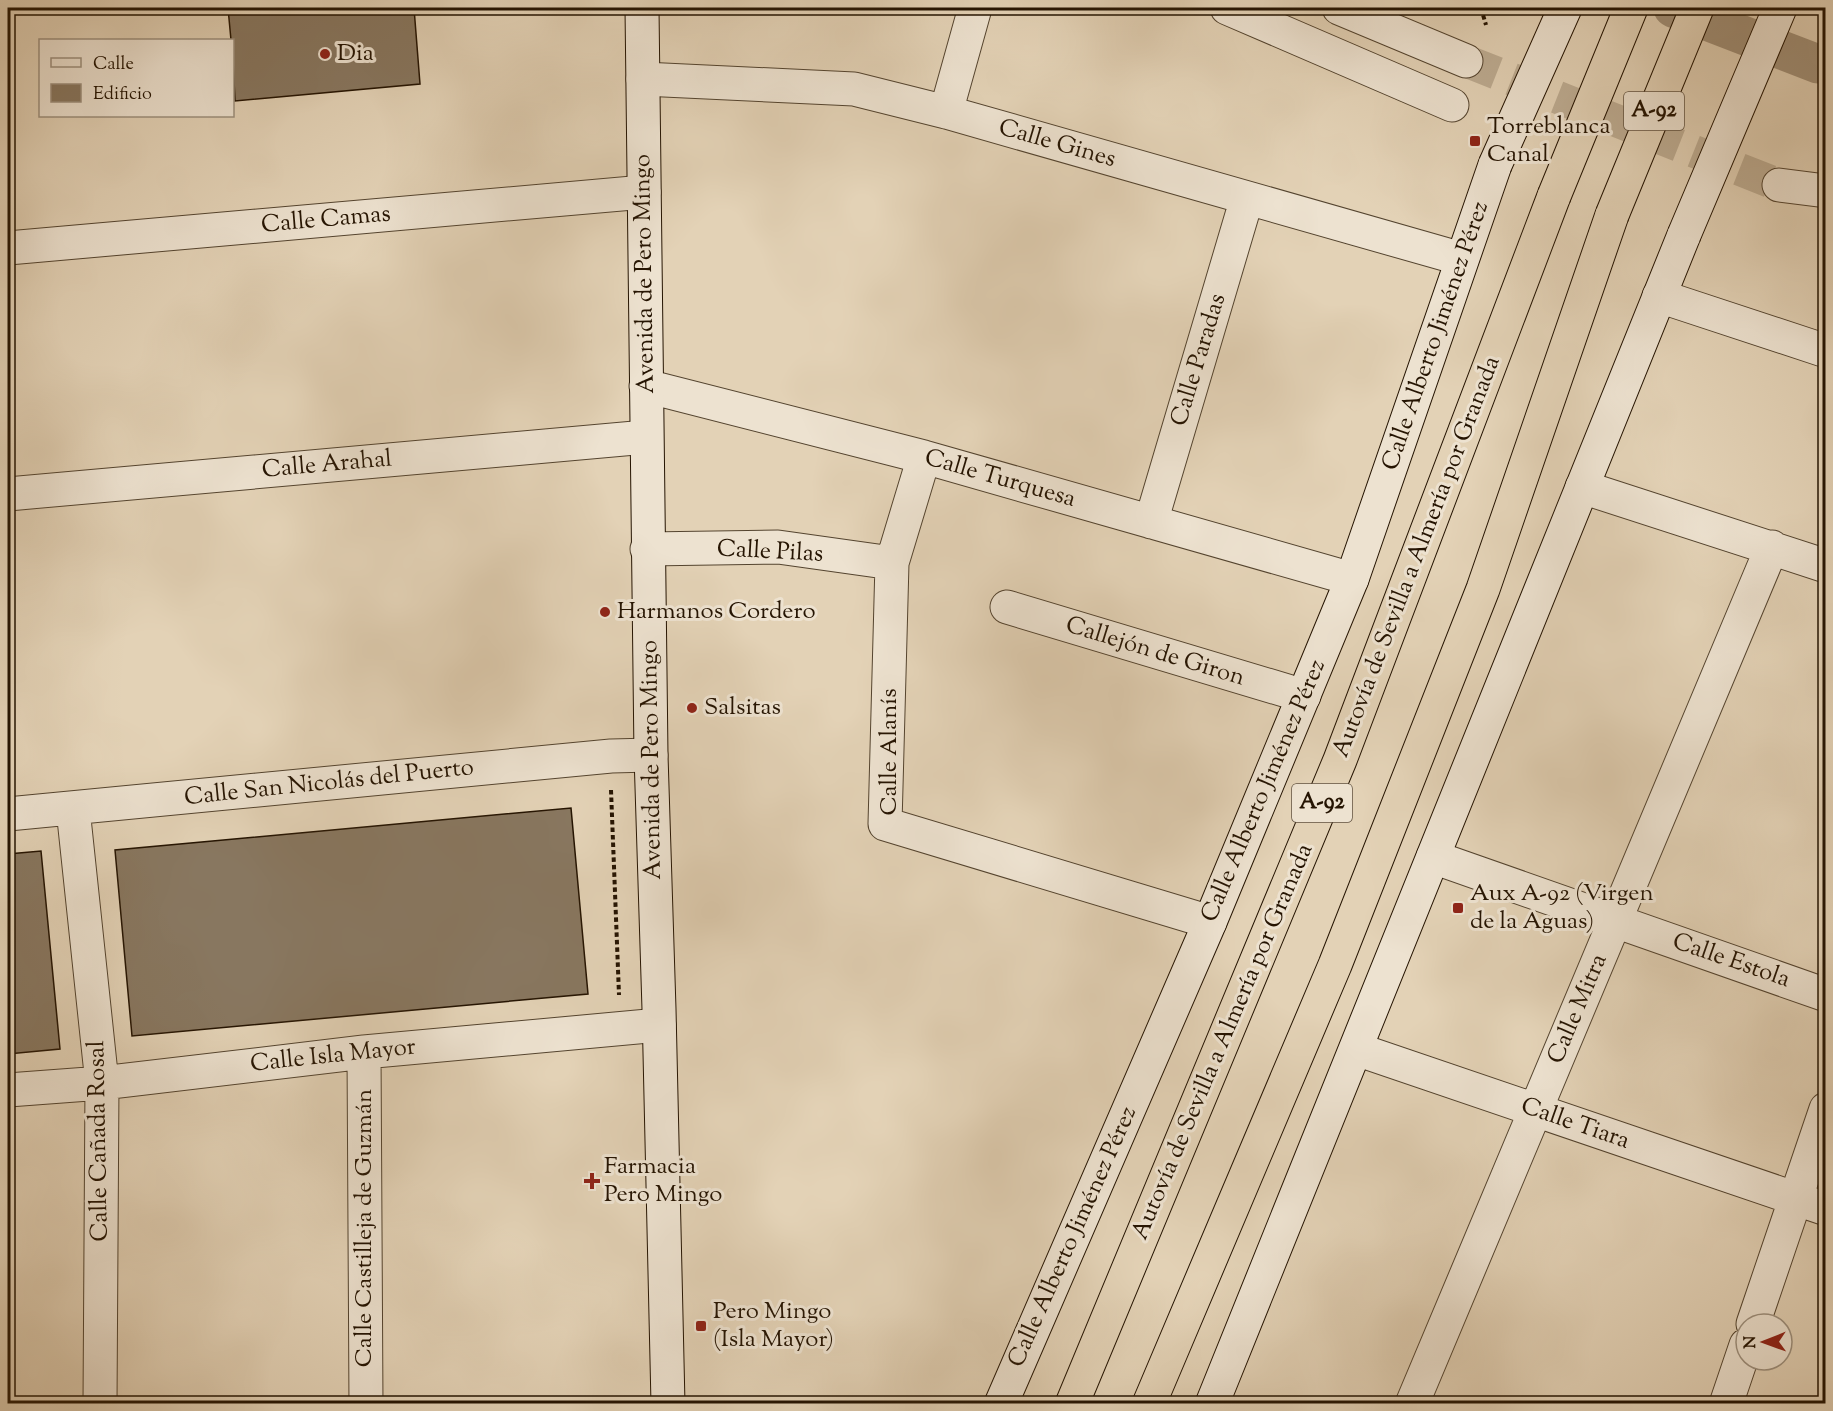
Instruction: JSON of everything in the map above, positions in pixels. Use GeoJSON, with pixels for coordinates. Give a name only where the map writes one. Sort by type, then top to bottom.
{"type":"FeatureCollection","features":[{"type":"Feature","properties":{"kind":"highway","name":"Autovía de Sevilla a Almería por Granada"},"geometry":{"type":"LineString","coordinates":[[1072,1404],[1340,760],[1554,196],[1631,8]]}},
{"type":"Feature","properties":{"kind":"highway","name":"A-92"},"geometry":{"type":"LineString","coordinates":[[1149,1404],[1335,965],[1483,589],[1612,215],[1697,8]]}},
{"type":"Feature","properties":{"kind":"street","name":"Avenida de Pero Mingo"},"geometry":{"type":"LineString","coordinates":[[642,8],[647,549],[668,1404]]}},
{"type":"Feature","properties":{"kind":"street"},"geometry":{"type":"LineString","coordinates":[[946,111],[975,8]]}},
{"type":"Feature","properties":{"kind":"street"},"geometry":{"type":"LineString","coordinates":[[1227,8],[1452,105]]}},
{"type":"Feature","properties":{"kind":"street"},"geometry":{"type":"LineString","coordinates":[[1339,8],[1466,61]]}},
{"type":"Feature","properties":{"kind":"street","name":"Calle Alberto Jiménez Pérez"},"geometry":{"type":"LineString","coordinates":[[1001,1404],[1210,922],[1352,579],[1495,165],[1565,8]]}},
{"type":"Feature","properties":{"kind":"street"},"geometry":{"type":"LineString","coordinates":[[1212,1404],[1659,296],[1780,8]]}},
{"type":"Feature","properties":{"kind":"street","name":"Calle Gines"},"geometry":{"type":"LineString","coordinates":[[643,79],[854,89],[946,111],[1462,259]]}},
{"type":"Feature","properties":{"kind":"street"},"geometry":{"type":"LineString","coordinates":[[1779,185],[1826,191]]}},
{"type":"Feature","properties":{"kind":"street","name":"Calle Camas"},"geometry":{"type":"LineString","coordinates":[[8,248],[644,192]]}},
{"type":"Feature","properties":{"kind":"street","name":"Calle Paradas"},"geometry":{"type":"LineString","coordinates":[[1151,522],[1246,198]]}},
{"type":"Feature","properties":{"kind":"street"},"geometry":{"type":"LineString","coordinates":[[1659,296],[1826,351]]}},
{"type":"Feature","properties":{"kind":"street","name":"Calle Turquesa"},"geometry":{"type":"LineString","coordinates":[[646,386],[924,457],[1352,579]]}},
{"type":"Feature","properties":{"kind":"street","name":"Calle Arahal"},"geometry":{"type":"LineString","coordinates":[[8,494],[646,437]]}},
{"type":"Feature","properties":{"kind":"street","name":"Calle Alanís"},"geometry":{"type":"LineString","coordinates":[[924,457],[892,563],[885,824],[1210,922]]}},
{"type":"Feature","properties":{"kind":"street"},"geometry":{"type":"LineString","coordinates":[[1582,487],[1826,566]]}},
{"type":"Feature","properties":{"kind":"street","name":"Calle Pilas"},"geometry":{"type":"LineString","coordinates":[[647,549],[778,547],[892,563]]}},
{"type":"Feature","properties":{"kind":"street","name":"Calle Mitra"},"geometry":{"type":"LineString","coordinates":[[1412,1404],[1772,547]]}},
{"type":"Feature","properties":{"kind":"street","name":"Callejón de Giron"},"geometry":{"type":"LineString","coordinates":[[1007,607],[1304,696]]}},
{"type":"Feature","properties":{"kind":"street","name":"Calle San Nicolás del Puerto"},"geometry":{"type":"LineString","coordinates":[[8,814],[651,754]]}},
{"type":"Feature","properties":{"kind":"street","name":"Calle Cañada Rosal"},"geometry":{"type":"LineString","coordinates":[[74,808],[102,1083],[100,1404]]}},
{"type":"Feature","properties":{"kind":"street","name":"Calle Estola"},"geometry":{"type":"LineString","coordinates":[[1432,857],[1826,995]]}},
{"type":"Feature","properties":{"kind":"street","name":"Calle Isla Mayor"},"geometry":{"type":"LineString","coordinates":[[8,1090],[102,1083],[364,1052],[659,1025]]}},
{"type":"Feature","properties":{"kind":"street","name":"Calle Tiara"},"geometry":{"type":"LineString","coordinates":[[1356,1049],[1826,1209]]}},
{"type":"Feature","properties":{"kind":"street","name":"Calle Castilleja de Guzmán"},"geometry":{"type":"LineString","coordinates":[[364,1052],[366,1404]]}},
{"type":"Feature","properties":{"kind":"street"},"geometry":{"type":"LineString","coordinates":[[1757,1312],[1826,1109]]}},
{"type":"Feature","properties":{"kind":"street"},"geometry":{"type":"LineString","coordinates":[[1736,1401],[1741,1372]]}},
{"type":"Feature","properties":{"kind":"path"},"geometry":{"type":"LineString","coordinates":[[1481,8],[1486,25]]}},
{"type":"Feature","properties":{"kind":"path"},"geometry":{"type":"LineString","coordinates":[[611,786],[619,996]]}},
{"type":"Feature","properties":{"kind":"building","name":"Dia"},"geometry":{"type":"Polygon","coordinates":[[[228,8],[414,8],[420,84],[235,101],[234,39],[231,39],[228,8]]]}},
{"type":"Feature","properties":{"kind":"building"},"geometry":{"type":"Polygon","coordinates":[[[571,808],[588,994],[132,1036],[115,850],[571,808]]]}},
{"type":"Feature","properties":{"kind":"building"},"geometry":{"type":"Polygon","coordinates":[[[41,851],[60,1049],[8,1054],[8,854],[41,851]]]}},
{"type":"Feature","properties":{"kind":"waterway"},"geometry":{"type":"LineString","coordinates":[[1673,8],[1818,64],[1826,65]]}},
{"type":"Feature","properties":{"kind":"tunnel"},"geometry":{"type":"LineString","coordinates":[[1466,61],[1779,185]]}},
{"type":"Feature","properties":{"kind":"place","name":"Dia"},"geometry":{"type":"Point","coordinates":[325,54]}},
{"type":"Feature","properties":{"kind":"place","name":"Torreblanca Canal"},"geometry":{"type":"Point","coordinates":[1475,141]}},
{"type":"Feature","properties":{"kind":"place","name":"Harmanos Cordero"},"geometry":{"type":"Point","coordinates":[605,612]}},
{"type":"Feature","properties":{"kind":"place","name":"Salsitas"},"geometry":{"type":"Point","coordinates":[692,708]}},
{"type":"Feature","properties":{"kind":"place","name":"Aux A-92 (Virgen de la Aguas)"},"geometry":{"type":"Point","coordinates":[1458,908]}},
{"type":"Feature","properties":{"kind":"place","name":"Farmacia Pero Mingo"},"geometry":{"type":"Point","coordinates":[592,1181]}},
{"type":"Feature","properties":{"kind":"place","name":"Pero Mingo (Isla Mayor)"},"geometry":{"type":"Point","coordinates":[701,1326]}}]}
